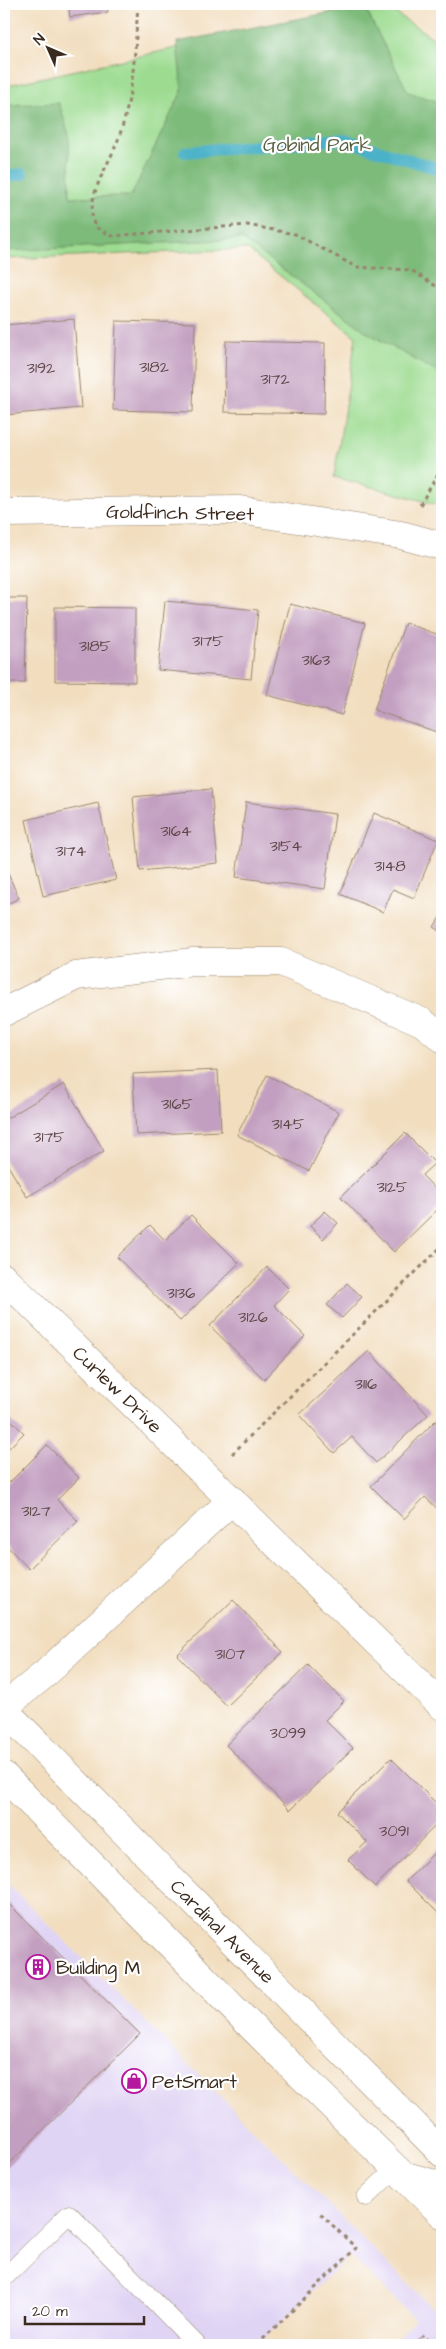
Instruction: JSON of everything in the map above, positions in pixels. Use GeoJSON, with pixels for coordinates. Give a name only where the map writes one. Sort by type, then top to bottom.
{"type":"FeatureCollection","features":[{"type":"Feature","properties":{"kind":"street","name":"Goldfinch Street"},"geometry":{"type":"LineString","coordinates":[[4,513],[240,510],[402,535],[442,546]]}},
{"type":"Feature","properties":{"kind":"street"},"geometry":{"type":"LineString","coordinates":[[4,1012],[76,976],[193,962],[281,962],[422,1022],[442,1038]]}},
{"type":"Feature","properties":{"kind":"street","name":"Curlew Drive"},"geometry":{"type":"LineString","coordinates":[[4,1278],[442,1706]]}},
{"type":"Feature","properties":{"kind":"street"},"geometry":{"type":"LineString","coordinates":[[4,1708],[45,1674],[232,1500]]}},
{"type":"Feature","properties":{"kind":"street","name":"Cardinal Avenue"},"geometry":{"type":"LineString","coordinates":[[4,1708],[442,2153]]}},
{"type":"Feature","properties":{"kind":"street"},"geometry":{"type":"LineString","coordinates":[[4,1776],[442,2214]]}},
{"type":"Feature","properties":{"kind":"street"},"geometry":{"type":"LineString","coordinates":[[4,1808],[38,1812]]}},
{"type":"Feature","properties":{"kind":"lane"},"geometry":{"type":"LineString","coordinates":[[366,2197],[396,2168],[442,2181]]}},
{"type":"Feature","properties":{"kind":"lane"},"geometry":{"type":"LineString","coordinates":[[4,2278],[68,2214],[197,2345]]}},
{"type":"Feature","properties":{"kind":"path"},"geometry":{"type":"LineString","coordinates":[[138,4],[133,82],[119,138],[98,187],[90,215],[95,227],[112,236],[247,225],[295,234],[356,267],[411,270],[442,290]]}},
{"type":"Feature","properties":{"kind":"path"},"geometry":{"type":"LineString","coordinates":[[402,535],[442,467]]}},
{"type":"Feature","properties":{"kind":"path"},"geometry":{"type":"LineString","coordinates":[[209,1478],[442,1246]]}},
{"type":"Feature","properties":{"kind":"path"},"geometry":{"type":"LineString","coordinates":[[257,2345],[356,2248],[318,2211]]}},
{"type":"Feature","properties":{"kind":"shaded area"},"geometry":{"type":"Polygon","coordinates":[[[4,1880],[442,2318],[442,2345],[390,2345],[415,2320],[350,2255],[258,2345],[4,2345],[4,1880]]]}},
{"type":"Feature","properties":{"kind":"green space","name":"Gobind Park"},"geometry":{"type":"Polygon","coordinates":[[[382,4],[442,44],[442,506],[334,477],[356,337],[247,249],[4,259],[4,86],[382,4]]]}},
{"type":"Feature","properties":{"kind":"green space","name":"Gobind Park"},"geometry":{"type":"Polygon","coordinates":[[[364,6],[408,92],[442,103],[442,375],[368,333],[242,239],[4,251],[4,105],[59,103],[69,135],[70,197],[131,196],[182,91],[177,42],[364,6]]]}},
{"type":"Feature","properties":{"kind":"building"},"geometry":{"type":"Polygon","coordinates":[[[68,4],[107,4],[108,12],[70,17],[68,4]]]}},
{"type":"Feature","properties":{"kind":"building"},"geometry":{"type":"Polygon","coordinates":[[[74,319],[81,408],[4,415],[4,325],[74,319]]]}},
{"type":"Feature","properties":{"kind":"building"},"geometry":{"type":"Polygon","coordinates":[[[116,321],[195,323],[193,412],[113,410],[116,321]]]}},
{"type":"Feature","properties":{"kind":"building"},"geometry":{"type":"Polygon","coordinates":[[[226,341],[325,343],[324,414],[224,412],[226,341]]]}},
{"type":"Feature","properties":{"kind":"building"},"geometry":{"type":"Polygon","coordinates":[[[4,598],[27,598],[25,683],[4,683],[4,598]]]}},
{"type":"Feature","properties":{"kind":"building"},"geometry":{"type":"Polygon","coordinates":[[[165,601],[258,610],[251,679],[158,670],[165,601]]]}},
{"type":"Feature","properties":{"kind":"building"},"geometry":{"type":"Polygon","coordinates":[[[290,604],[365,623],[342,715],[267,695],[290,604]]]}},
{"type":"Feature","properties":{"kind":"building"},"geometry":{"type":"Polygon","coordinates":[[[55,607],[135,608],[135,682],[55,681],[55,607]]]}},
{"type":"Feature","properties":{"kind":"building"},"geometry":{"type":"Polygon","coordinates":[[[405,623],[442,636],[442,734],[374,710],[405,623]]]}},
{"type":"Feature","properties":{"kind":"building"},"geometry":{"type":"Polygon","coordinates":[[[211,789],[218,863],[140,871],[133,797],[211,789]]]}},
{"type":"Feature","properties":{"kind":"building"},"geometry":{"type":"Polygon","coordinates":[[[246,802],[335,814],[325,889],[236,877],[246,802]]]}},
{"type":"Feature","properties":{"kind":"building"},"geometry":{"type":"Polygon","coordinates":[[[98,803],[116,880],[43,896],[26,820],[98,803]]]}},
{"type":"Feature","properties":{"kind":"building"},"geometry":{"type":"Polygon","coordinates":[[[374,813],[438,840],[414,898],[393,889],[383,912],[340,894],[374,813]]]}},
{"type":"Feature","properties":{"kind":"building"},"geometry":{"type":"Polygon","coordinates":[[[4,865],[19,898],[4,906],[4,865]]]}},
{"type":"Feature","properties":{"kind":"building"},"geometry":{"type":"Polygon","coordinates":[[[442,914],[442,932],[434,927],[442,914]]]}},
{"type":"Feature","properties":{"kind":"building"},"geometry":{"type":"Polygon","coordinates":[[[218,1070],[221,1131],[136,1135],[133,1074],[218,1070]]]}},
{"type":"Feature","properties":{"kind":"building"},"geometry":{"type":"Polygon","coordinates":[[[267,1075],[339,1112],[309,1171],[237,1135],[267,1075]]]}},
{"type":"Feature","properties":{"kind":"building"},"geometry":{"type":"Polygon","coordinates":[[[64,1084],[104,1151],[27,1197],[4,1159],[4,1120],[64,1084]]]}},
{"type":"Feature","properties":{"kind":"building"},"geometry":{"type":"Polygon","coordinates":[[[405,1133],[435,1163],[422,1175],[442,1196],[442,1205],[394,1252],[341,1197],[405,1133]]]}},
{"type":"Feature","properties":{"kind":"building"},"geometry":{"type":"Polygon","coordinates":[[[325,1211],[338,1223],[323,1239],[310,1226],[325,1211]]]}},
{"type":"Feature","properties":{"kind":"building"},"geometry":{"type":"Polygon","coordinates":[[[191,1215],[239,1263],[180,1321],[117,1257],[150,1225],[165,1240],[191,1215]]]}},
{"type":"Feature","properties":{"kind":"building"},"geometry":{"type":"Polygon","coordinates":[[[267,1267],[289,1289],[274,1305],[305,1336],[264,1379],[210,1326],[267,1267]]]}},
{"type":"Feature","properties":{"kind":"building"},"geometry":{"type":"Polygon","coordinates":[[[347,1283],[362,1297],[342,1318],[327,1305],[347,1283]]]}},
{"type":"Feature","properties":{"kind":"building"},"geometry":{"type":"Polygon","coordinates":[[[369,1351],[428,1415],[376,1463],[352,1437],[334,1453],[299,1415],[369,1351]]]}},
{"type":"Feature","properties":{"kind":"building"},"geometry":{"type":"Polygon","coordinates":[[[4,1413],[24,1433],[4,1453],[4,1413]]]}},
{"type":"Feature","properties":{"kind":"building"},"geometry":{"type":"Polygon","coordinates":[[[435,1421],[442,1428],[442,1513],[425,1497],[404,1519],[371,1486],[435,1421]]]}},
{"type":"Feature","properties":{"kind":"building"},"geometry":{"type":"Polygon","coordinates":[[[47,1445],[79,1478],[57,1500],[78,1521],[29,1569],[4,1543],[4,1488],[47,1445]]]}},
{"type":"Feature","properties":{"kind":"building"},"geometry":{"type":"Polygon","coordinates":[[[233,1600],[283,1652],[227,1706],[177,1655],[233,1600]]]}},
{"type":"Feature","properties":{"kind":"building"},"geometry":{"type":"Polygon","coordinates":[[[308,1665],[344,1701],[325,1720],[353,1748],[290,1810],[226,1745],[308,1665]]]}},
{"type":"Feature","properties":{"kind":"building"},"geometry":{"type":"Polygon","coordinates":[[[391,1758],[442,1809],[442,1819],[375,1887],[348,1860],[367,1842],[337,1812],[391,1758]]]}},
{"type":"Feature","properties":{"kind":"building"},"geometry":{"type":"Polygon","coordinates":[[[442,1845],[442,1917],[406,1881],[442,1845]]]}},
{"type":"Feature","properties":{"kind":"building","name":"Building M"},"geometry":{"type":"Polygon","coordinates":[[[4,1899],[140,2034],[4,2169],[4,1899]]]}},
{"type":"Feature","properties":{"kind":"building"},"geometry":{"type":"Polygon","coordinates":[[[424,2335],[434,2345],[412,2345],[424,2335]]]}},
{"type":"Feature","properties":{"kind":"waterway"},"geometry":{"type":"LineString","coordinates":[[185,152],[342,139],[442,170]]}},
{"type":"Feature","properties":{"kind":"waterway"},"geometry":{"type":"LineString","coordinates":[[4,177],[22,174]]}},
{"type":"Feature","properties":{"kind":"place","name":"Building M"},"geometry":{"type":"Point","coordinates":[38,1967]}},
{"type":"Feature","properties":{"kind":"place","name":"PetSmart"},"geometry":{"type":"Point","coordinates":[134,2081]}}]}
